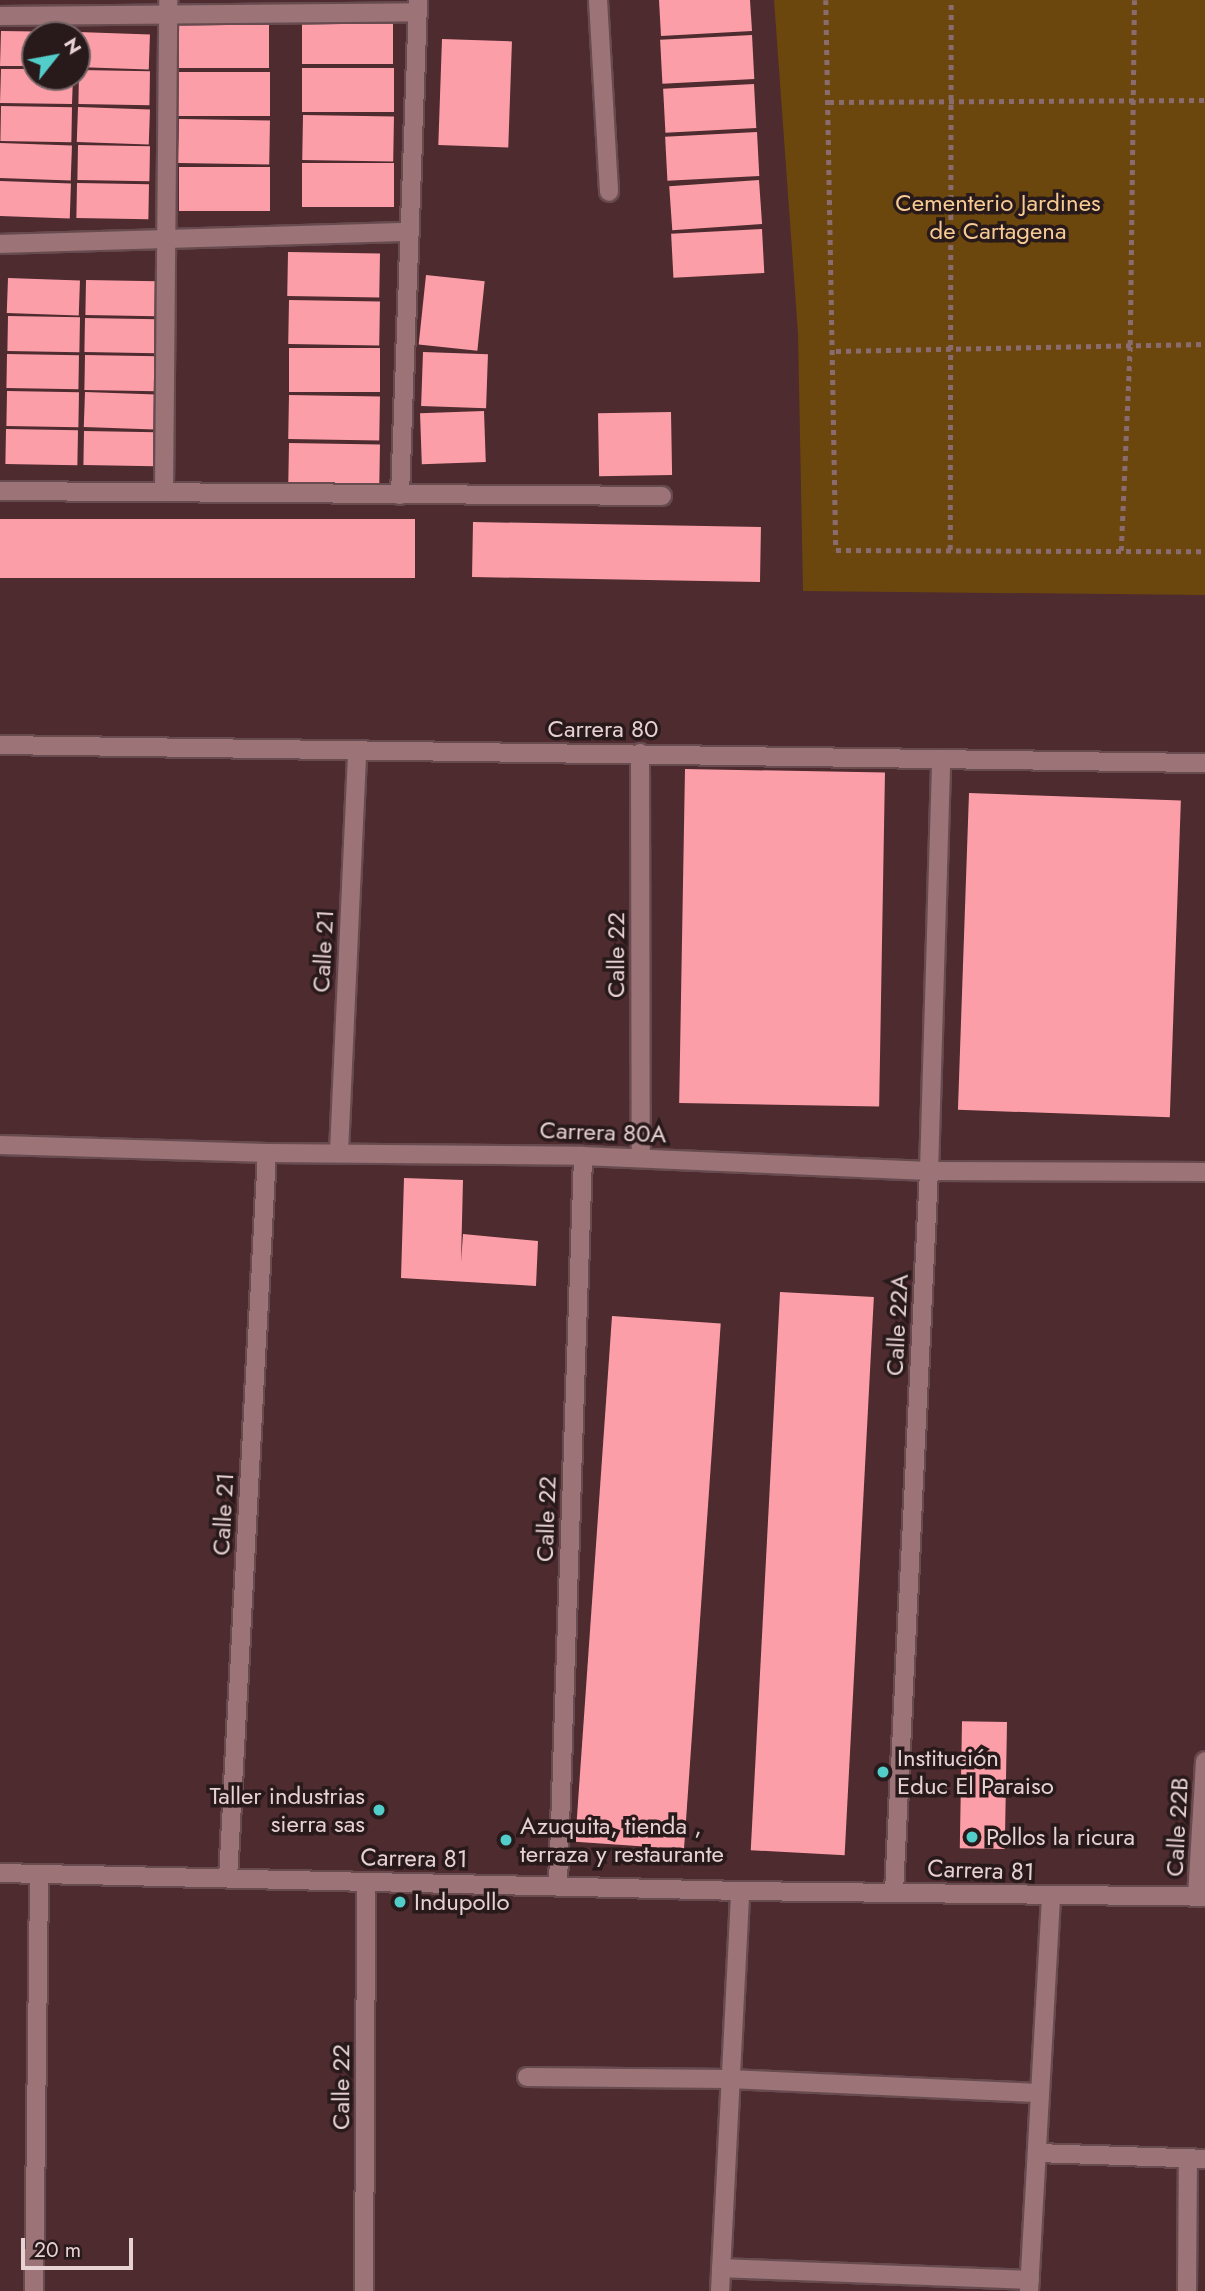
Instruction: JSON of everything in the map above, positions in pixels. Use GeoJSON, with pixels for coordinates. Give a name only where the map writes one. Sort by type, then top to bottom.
{"type":"FeatureCollection","features":[{"type":"Feature","properties":{"kind":"street"},"geometry":{"type":"LineString","coordinates":[[598,0],[609,192]]}},
{"type":"Feature","properties":{"kind":"street"},"geometry":{"type":"LineString","coordinates":[[0,16],[168,7],[418,6],[400,495]]}},
{"type":"Feature","properties":{"kind":"street"},"geometry":{"type":"LineString","coordinates":[[164,492],[168,7]]}},
{"type":"Feature","properties":{"kind":"street"},"geometry":{"type":"LineString","coordinates":[[0,244],[410,232]]}},
{"type":"Feature","properties":{"kind":"street"},"geometry":{"type":"LineString","coordinates":[[0,491],[662,496]]}},
{"type":"Feature","properties":{"kind":"street","name":"Carrera 80"},"geometry":{"type":"LineString","coordinates":[[0,745],[357,753],[640,753],[1205,763]]}},
{"type":"Feature","properties":{"kind":"street","name":"Calle 21"},"geometry":{"type":"LineString","coordinates":[[339,1152],[357,753]]}},
{"type":"Feature","properties":{"kind":"street","name":"Calle 22"},"geometry":{"type":"LineString","coordinates":[[640,753],[641,1157]]}},
{"type":"Feature","properties":{"kind":"street","name":"Calle 22A"},"geometry":{"type":"LineString","coordinates":[[894,1892],[929,1171],[941,759]]}},
{"type":"Feature","properties":{"kind":"street","name":"Carrera 80A"},"geometry":{"type":"LineString","coordinates":[[0,1145],[267,1153],[641,1157],[929,1171],[1205,1172]]}},
{"type":"Feature","properties":{"kind":"street","name":"Calle 21"},"geometry":{"type":"LineString","coordinates":[[228,1878],[267,1153]]}},
{"type":"Feature","properties":{"kind":"street","name":"Calle 22"},"geometry":{"type":"LineString","coordinates":[[558,1884],[583,1156]]}},
{"type":"Feature","properties":{"kind":"street","name":"Calle 22B"},"geometry":{"type":"LineString","coordinates":[[1201,1897],[1205,1761]]}},
{"type":"Feature","properties":{"kind":"street","name":"Carrera 81"},"geometry":{"type":"LineString","coordinates":[[0,1873],[558,1884],[740,1891],[1201,1897]]}},
{"type":"Feature","properties":{"kind":"street"},"geometry":{"type":"LineString","coordinates":[[34,2291],[39,1875]]}},
{"type":"Feature","properties":{"kind":"street","name":"Calle 22"},"geometry":{"type":"LineString","coordinates":[[364,2291],[366,1882]]}},
{"type":"Feature","properties":{"kind":"street"},"geometry":{"type":"LineString","coordinates":[[720,2291],[740,1891]]}},
{"type":"Feature","properties":{"kind":"street"},"geometry":{"type":"LineString","coordinates":[[721,2268],[1029,2286],[1051,1897]]}},
{"type":"Feature","properties":{"kind":"street"},"geometry":{"type":"LineString","coordinates":[[527,2077],[729,2079],[1040,2093]]}},
{"type":"Feature","properties":{"kind":"street"},"geometry":{"type":"LineString","coordinates":[[1037,2153],[1196,2159],[1187,2291]]}},
{"type":"Feature","properties":{"kind":"path"},"geometry":{"type":"LineString","coordinates":[[826,0],[836,351],[836,550],[1205,551]]}},
{"type":"Feature","properties":{"kind":"path"},"geometry":{"type":"LineString","coordinates":[[950,550],[948,350],[951,0]]}},
{"type":"Feature","properties":{"kind":"path"},"geometry":{"type":"LineString","coordinates":[[1121,551],[1129,345],[1134,0]]}},
{"type":"Feature","properties":{"kind":"path"},"geometry":{"type":"LineString","coordinates":[[829,102],[1205,100]]}},
{"type":"Feature","properties":{"kind":"path"},"geometry":{"type":"LineString","coordinates":[[836,351],[1205,344]]}},
{"type":"Feature","properties":{"kind":"green space","name":"Cementerio Jardines de Cartagena"},"geometry":{"type":"Polygon","coordinates":[[[774,0],[1205,0],[1205,595],[803,591],[798,333],[774,0]]]}},
{"type":"Feature","properties":{"kind":"building"},"geometry":{"type":"Polygon","coordinates":[[[659,0],[750,0],[752,31],[661,36],[659,0]]]}},
{"type":"Feature","properties":{"kind":"building"},"geometry":{"type":"Polygon","coordinates":[[[302,20],[393,20],[393,64],[302,64],[302,20]]]}},
{"type":"Feature","properties":{"kind":"building"},"geometry":{"type":"Polygon","coordinates":[[[178,24],[269,24],[269,68],[178,68],[178,24]]]}},
{"type":"Feature","properties":{"kind":"building"},"geometry":{"type":"Polygon","coordinates":[[[1,31],[21,31],[21,66],[0,66],[1,31]]]}},
{"type":"Feature","properties":{"kind":"building"},"geometry":{"type":"Polygon","coordinates":[[[91,32],[150,35],[149,69],[91,67],[91,32]]]}},
{"type":"Feature","properties":{"kind":"building"},"geometry":{"type":"Polygon","coordinates":[[[752,35],[754,79],[662,84],[660,40],[752,35]]]}},
{"type":"Feature","properties":{"kind":"building"},"geometry":{"type":"Polygon","coordinates":[[[442,39],[512,41],[508,147],[438,145],[442,39]]]}},
{"type":"Feature","properties":{"kind":"building"},"geometry":{"type":"Polygon","coordinates":[[[302,68],[394,68],[394,112],[302,112],[302,68]]]}},
{"type":"Feature","properties":{"kind":"building"},"geometry":{"type":"Polygon","coordinates":[[[1,69],[21,69],[21,91],[72,91],[72,104],[0,103],[1,69]]]}},
{"type":"Feature","properties":{"kind":"building"},"geometry":{"type":"Polygon","coordinates":[[[91,70],[150,71],[149,105],[78,104],[79,91],[91,91],[91,70]]]}},
{"type":"Feature","properties":{"kind":"building"},"geometry":{"type":"Polygon","coordinates":[[[178,72],[270,72],[270,116],[178,116],[178,72]]]}},
{"type":"Feature","properties":{"kind":"building"},"geometry":{"type":"Polygon","coordinates":[[[754,84],[756,128],[665,133],[663,89],[754,84]]]}},
{"type":"Feature","properties":{"kind":"building"},"geometry":{"type":"Polygon","coordinates":[[[1,106],[72,107],[71,142],[0,141],[1,106]]]}},
{"type":"Feature","properties":{"kind":"building"},"geometry":{"type":"Polygon","coordinates":[[[78,107],[150,110],[149,144],[77,142],[78,107]]]}},
{"type":"Feature","properties":{"kind":"building"},"geometry":{"type":"Polygon","coordinates":[[[303,115],[394,117],[393,162],[302,160],[303,115]]]}},
{"type":"Feature","properties":{"kind":"building"},"geometry":{"type":"Polygon","coordinates":[[[179,119],[270,121],[269,165],[178,163],[179,119]]]}},
{"type":"Feature","properties":{"kind":"building"},"geometry":{"type":"Polygon","coordinates":[[[757,132],[759,176],[667,181],[665,137],[757,132]]]}},
{"type":"Feature","properties":{"kind":"building"},"geometry":{"type":"Polygon","coordinates":[[[0,143],[72,146],[71,180],[0,178],[0,143]]]}},
{"type":"Feature","properties":{"kind":"building"},"geometry":{"type":"Polygon","coordinates":[[[78,145],[150,146],[149,181],[77,180],[78,145]]]}},
{"type":"Feature","properties":{"kind":"building"},"geometry":{"type":"Polygon","coordinates":[[[302,163],[394,163],[394,207],[302,207],[302,163]]]}},
{"type":"Feature","properties":{"kind":"building"},"geometry":{"type":"Polygon","coordinates":[[[179,167],[270,167],[270,211],[179,211],[179,167]]]}},
{"type":"Feature","properties":{"kind":"building"},"geometry":{"type":"Polygon","coordinates":[[[759,180],[762,224],[672,230],[669,186],[759,180]]]}},
{"type":"Feature","properties":{"kind":"building"},"geometry":{"type":"Polygon","coordinates":[[[0,181],[71,183],[70,218],[0,216],[0,181]]]}},
{"type":"Feature","properties":{"kind":"building"},"geometry":{"type":"Polygon","coordinates":[[[77,183],[149,184],[148,219],[76,218],[77,183]]]}},
{"type":"Feature","properties":{"kind":"building"},"geometry":{"type":"Polygon","coordinates":[[[762,229],[764,273],[673,278],[671,234],[762,229]]]}},
{"type":"Feature","properties":{"kind":"building"},"geometry":{"type":"Polygon","coordinates":[[[288,252],[380,254],[379,298],[287,296],[288,252]]]}},
{"type":"Feature","properties":{"kind":"building"},"geometry":{"type":"Polygon","coordinates":[[[426,275],[485,281],[477,351],[419,345],[426,275]]]}},
{"type":"Feature","properties":{"kind":"building"},"geometry":{"type":"Polygon","coordinates":[[[8,278],[80,281],[79,315],[7,313],[8,278]]]}},
{"type":"Feature","properties":{"kind":"building"},"geometry":{"type":"Polygon","coordinates":[[[86,280],[157,281],[156,316],[85,315],[86,280]]]}},
{"type":"Feature","properties":{"kind":"building"},"geometry":{"type":"Polygon","coordinates":[[[289,300],[380,302],[379,346],[288,344],[289,300]]]}},
{"type":"Feature","properties":{"kind":"building"},"geometry":{"type":"Polygon","coordinates":[[[8,316],[80,317],[79,352],[7,351],[8,316]]]}},
{"type":"Feature","properties":{"kind":"building"},"geometry":{"type":"Polygon","coordinates":[[[85,318],[157,319],[156,353],[84,352],[85,318]]]}},
{"type":"Feature","properties":{"kind":"building"},"geometry":{"type":"Polygon","coordinates":[[[289,348],[380,348],[380,392],[289,392],[289,348]]]}},
{"type":"Feature","properties":{"kind":"building"},"geometry":{"type":"Polygon","coordinates":[[[423,352],[488,354],[486,408],[421,406],[423,352]]]}},
{"type":"Feature","properties":{"kind":"building"},"geometry":{"type":"Polygon","coordinates":[[[7,354],[79,355],[78,389],[6,388],[7,354]]]}},
{"type":"Feature","properties":{"kind":"building"},"geometry":{"type":"Polygon","coordinates":[[[85,355],[157,356],[156,391],[84,390],[85,355]]]}},
{"type":"Feature","properties":{"kind":"building"},"geometry":{"type":"Polygon","coordinates":[[[7,391],[79,392],[78,427],[6,426],[7,391]]]}},
{"type":"Feature","properties":{"kind":"building"},"geometry":{"type":"Polygon","coordinates":[[[85,392],[156,394],[155,429],[84,427],[85,392]]]}},
{"type":"Feature","properties":{"kind":"building"},"geometry":{"type":"Polygon","coordinates":[[[289,395],[380,397],[379,441],[288,439],[289,395]]]}},
{"type":"Feature","properties":{"kind":"building"},"geometry":{"type":"Polygon","coordinates":[[[484,411],[486,462],[422,464],[420,413],[484,411]]]}},
{"type":"Feature","properties":{"kind":"building"},"geometry":{"type":"Polygon","coordinates":[[[671,412],[672,475],[599,476],[598,413],[671,412]]]}},
{"type":"Feature","properties":{"kind":"building"},"geometry":{"type":"Polygon","coordinates":[[[6,429],[78,430],[77,465],[5,464],[6,429]]]}},
{"type":"Feature","properties":{"kind":"building"},"geometry":{"type":"Polygon","coordinates":[[[84,431],[156,432],[155,466],[83,465],[84,431]]]}},
{"type":"Feature","properties":{"kind":"building"},"geometry":{"type":"Polygon","coordinates":[[[289,443],[380,445],[379,489],[288,487],[289,443]]]}},
{"type":"Feature","properties":{"kind":"building"},"geometry":{"type":"Polygon","coordinates":[[[0,519],[415,519],[415,578],[0,578],[0,519]]]}},
{"type":"Feature","properties":{"kind":"building"},"geometry":{"type":"Polygon","coordinates":[[[473,522],[761,527],[760,582],[472,577],[473,522]]]}},
{"type":"Feature","properties":{"kind":"building"},"geometry":{"type":"Polygon","coordinates":[[[685,769],[885,772],[879,1106],[679,1103],[685,769]]]}},
{"type":"Feature","properties":{"kind":"building"},"geometry":{"type":"Polygon","coordinates":[[[969,793],[1181,800],[1170,1117],[958,1110],[969,793]]]}},
{"type":"Feature","properties":{"kind":"building"},"geometry":{"type":"Polygon","coordinates":[[[404,1178],[463,1180],[461,1262],[463,1234],[538,1241],[536,1286],[401,1278],[404,1178]]]}},
{"type":"Feature","properties":{"kind":"building"},"geometry":{"type":"Polygon","coordinates":[[[780,1292],[874,1297],[845,1855],[751,1850],[780,1292]]]}},
{"type":"Feature","properties":{"kind":"building"},"geometry":{"type":"Polygon","coordinates":[[[612,1316],[721,1324],[684,1849],[575,1842],[612,1316]]]}},
{"type":"Feature","properties":{"kind":"building"},"geometry":{"type":"Polygon","coordinates":[[[962,1721],[1007,1722],[1005,1849],[960,1848],[962,1721]]]}},
{"type":"Feature","properties":{"kind":"place","name":"Institución Educ El Paraiso"},"geometry":{"type":"Point","coordinates":[883,1772]}},
{"type":"Feature","properties":{"kind":"place","name":"Taller industrias sierra sas"},"geometry":{"type":"Point","coordinates":[379,1810]}},
{"type":"Feature","properties":{"kind":"place","name":"Pollos la ricura"},"geometry":{"type":"Point","coordinates":[972,1837]}},
{"type":"Feature","properties":{"kind":"place","name":"Azuquita, tienda , terraza y restaurante"},"geometry":{"type":"Point","coordinates":[506,1840]}},
{"type":"Feature","properties":{"kind":"place","name":"Indupollo"},"geometry":{"type":"Point","coordinates":[400,1902]}}]}
